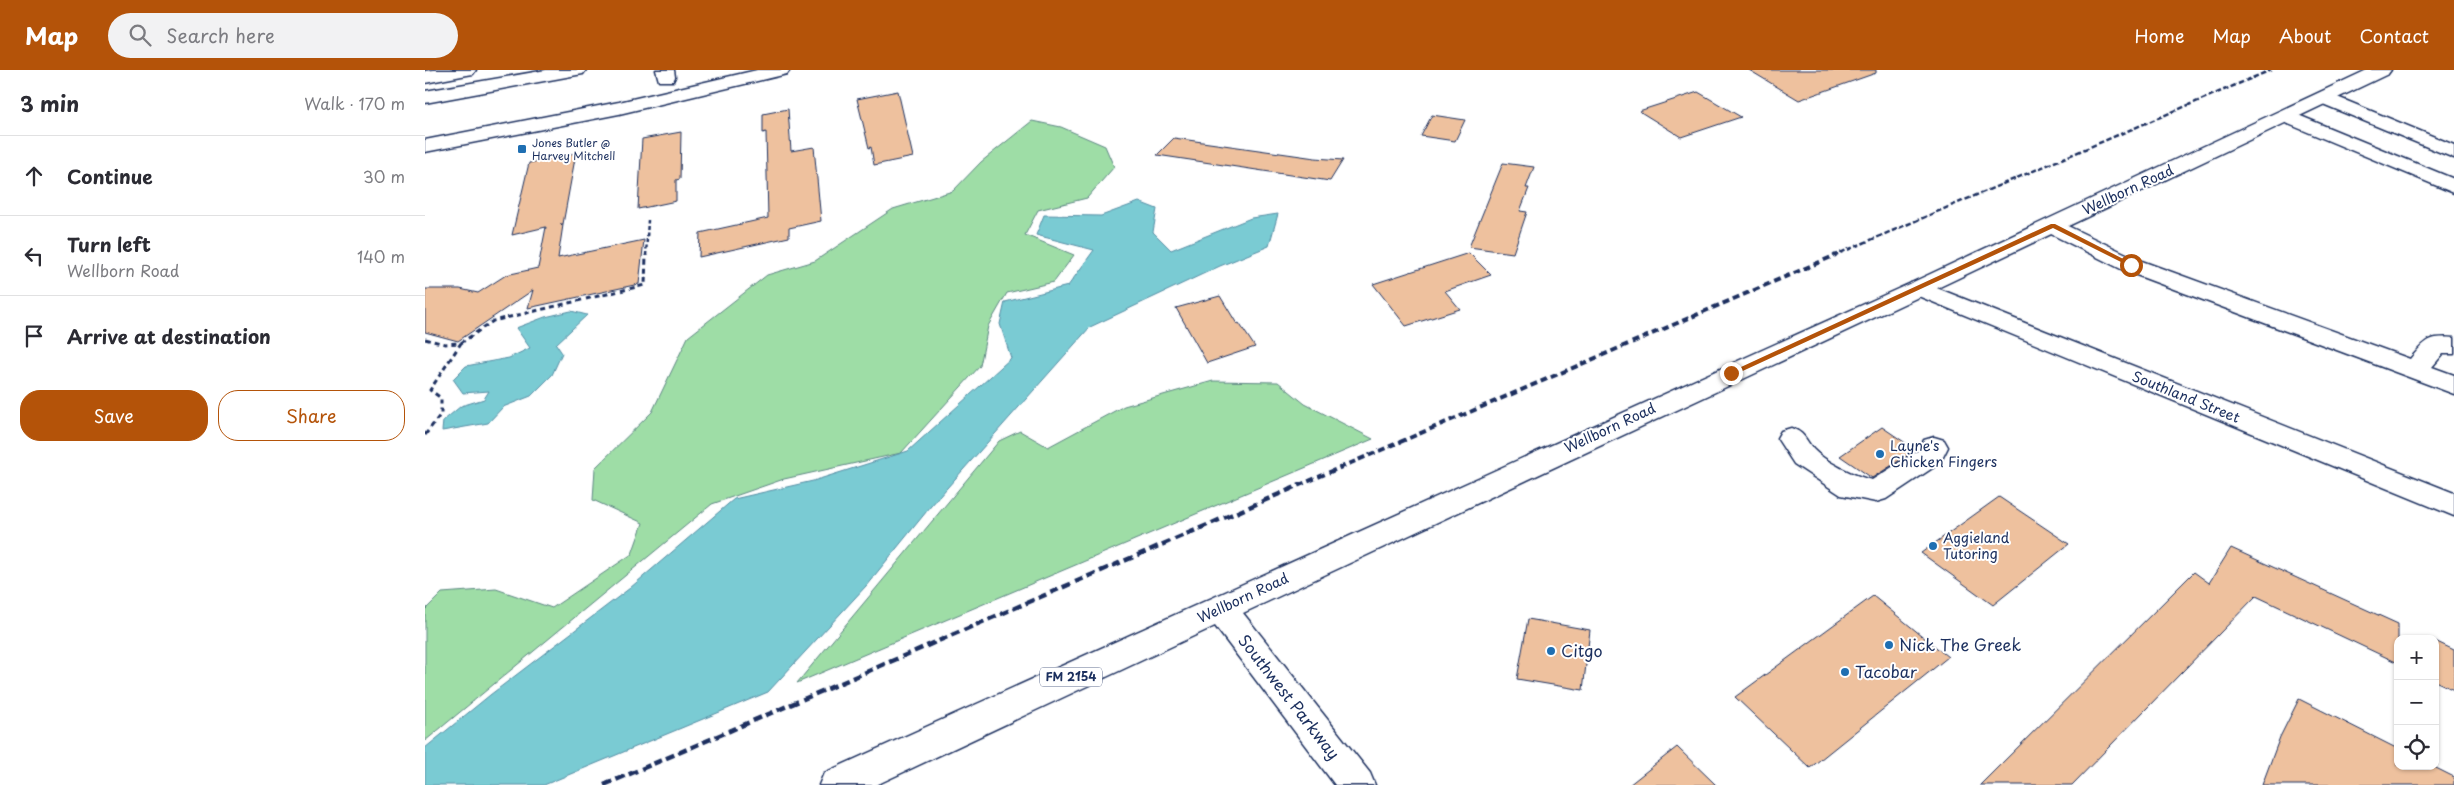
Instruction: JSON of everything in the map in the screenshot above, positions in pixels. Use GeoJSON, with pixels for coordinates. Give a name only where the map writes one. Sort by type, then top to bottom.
{"type":"FeatureCollection","features":[{"type":"Feature","properties":{"kind":"main road"},"geometry":{"type":"LineString","coordinates":[[425,77],[467,70]]}},
{"type":"Feature","properties":{"kind":"main road"},"geometry":{"type":"LineString","coordinates":[[425,97],[577,70]]}},
{"type":"Feature","properties":{"kind":"main road"},"geometry":{"type":"LineString","coordinates":[[425,146],[619,108],[781,70]]}},
{"type":"Feature","properties":{"kind":"main road","name":"Wellborn Road"},"geometry":{"type":"LineString","coordinates":[[837,785],[1919,288],[2383,70]]}},
{"type":"Feature","properties":{"kind":"main road"},"geometry":{"type":"LineString","coordinates":[[2325,98],[2454,152]]}},
{"type":"Feature","properties":{"kind":"main road"},"geometry":{"type":"LineString","coordinates":[[2286,116],[2454,187]]}},
{"type":"Feature","properties":{"kind":"main road"},"geometry":{"type":"LineString","coordinates":[[2053,226],[2131,265],[2454,385]]}},
{"type":"Feature","properties":{"kind":"main road","name":"Southland Street"},"geometry":{"type":"LineString","coordinates":[[1919,288],[2454,506]]}},
{"type":"Feature","properties":{"kind":"main road"},"geometry":{"type":"LineString","coordinates":[[2415,370],[2436,345],[2454,346]]}},
{"type":"Feature","properties":{"kind":"main road"},"geometry":{"type":"LineString","coordinates":[[1791,438],[1804,456],[1851,487],[1876,491],[1930,456],[1934,447]]}},
{"type":"Feature","properties":{"kind":"main road","name":"Southwest Parkway"},"geometry":{"type":"LineString","coordinates":[[1220,608],[1357,785]]}},
{"type":"Feature","properties":{"kind":"path"},"geometry":{"type":"LineString","coordinates":[[425,435],[441,414],[441,398],[430,390],[461,343],[493,321],[645,285],[648,220]]}},
{"type":"Feature","properties":{"kind":"path"},"geometry":{"type":"LineString","coordinates":[[425,339],[445,344],[461,343]]}},
{"type":"Feature","properties":{"kind":"green space"},"geometry":{"type":"Polygon","coordinates":[[[1032,121],[1061,127],[1105,146],[1114,167],[1087,198],[1038,210],[1025,235],[1074,255],[1054,282],[1007,293],[988,326],[980,366],[901,453],[784,479],[712,504],[425,741],[425,610],[442,593],[496,589],[552,608],[632,554],[643,523],[593,500],[595,468],[652,412],[688,337],[767,275],[815,261],[893,209],[953,191],[981,162],[1032,121]]]}},
{"type":"Feature","properties":{"kind":"green space"},"geometry":{"type":"Polygon","coordinates":[[[1213,381],[1278,382],[1305,404],[1373,439],[797,683],[999,441],[1020,431],[1048,447],[1124,406],[1213,381]]]}},
{"type":"Feature","properties":{"kind":"water"},"geometry":{"type":"Polygon","coordinates":[[[1139,202],[1157,209],[1153,232],[1171,250],[1251,218],[1278,214],[1269,246],[1220,266],[1090,327],[931,506],[866,586],[768,692],[544,785],[425,785],[425,748],[490,695],[630,588],[734,499],[813,481],[908,451],[1011,358],[1000,324],[1005,302],[1068,286],[1094,250],[1036,235],[1044,215],[1101,216],[1139,202]]]}},
{"type":"Feature","properties":{"kind":"water"},"geometry":{"type":"Polygon","coordinates":[[[571,311],[587,315],[556,344],[562,353],[552,375],[531,396],[503,407],[488,423],[442,431],[443,421],[461,406],[484,399],[489,391],[463,393],[453,379],[466,366],[509,358],[530,348],[516,328],[545,317],[571,311]]]}},
{"type":"Feature","properties":{"kind":"building"},"geometry":{"type":"Polygon","coordinates":[[[1749,70],[1876,70],[1876,73],[1799,100],[1749,70]]]}},
{"type":"Feature","properties":{"kind":"building"},"geometry":{"type":"Polygon","coordinates":[[[898,91],[913,157],[874,165],[871,147],[869,148],[857,99],[898,91]]]}},
{"type":"Feature","properties":{"kind":"building"},"geometry":{"type":"Polygon","coordinates":[[[1698,92],[1741,117],[1681,137],[1639,111],[1698,92]]]}},
{"type":"Feature","properties":{"kind":"building"},"geometry":{"type":"Polygon","coordinates":[[[788,109],[791,151],[814,147],[821,221],[789,228],[789,237],[699,257],[700,233],[768,218],[766,132],[763,133],[763,114],[788,109]]]}},
{"type":"Feature","properties":{"kind":"building"},"geometry":{"type":"Polygon","coordinates":[[[1432,115],[1465,120],[1455,141],[1421,136],[1432,115]]]}},
{"type":"Feature","properties":{"kind":"building"},"geometry":{"type":"Polygon","coordinates":[[[681,132],[680,179],[676,180],[676,201],[638,209],[642,139],[681,132]]]}},
{"type":"Feature","properties":{"kind":"building"},"geometry":{"type":"Polygon","coordinates":[[[1174,138],[1315,158],[1343,160],[1330,181],[1157,155],[1174,138]]]}},
{"type":"Feature","properties":{"kind":"building"},"geometry":{"type":"Polygon","coordinates":[[[576,153],[563,224],[560,224],[563,225],[558,258],[644,240],[639,284],[528,308],[533,290],[458,341],[425,332],[425,289],[460,289],[478,293],[506,275],[538,268],[546,227],[512,235],[529,163],[576,153]]]}},
{"type":"Feature","properties":{"kind":"building"},"geometry":{"type":"Polygon","coordinates":[[[1503,163],[1534,167],[1526,188],[1529,188],[1520,211],[1527,212],[1513,253],[1469,247],[1503,163]]]}},
{"type":"Feature","properties":{"kind":"building"},"geometry":{"type":"Polygon","coordinates":[[[1469,253],[1491,275],[1445,291],[1460,309],[1406,326],[1373,284],[1469,253]]]}},
{"type":"Feature","properties":{"kind":"building"},"geometry":{"type":"Polygon","coordinates":[[[1220,296],[1237,324],[1239,323],[1255,347],[1207,363],[1176,308],[1220,296]]]}},
{"type":"Feature","properties":{"kind":"building","name":"Layne's Chicken Fingers"},"geometry":{"type":"Polygon","coordinates":[[[1882,427],[1916,450],[1872,478],[1840,456],[1882,427]]]}},
{"type":"Feature","properties":{"kind":"building"},"geometry":{"type":"Polygon","coordinates":[[[1999,497],[2069,544],[1993,605],[1921,553],[1999,497]]]}},
{"type":"Feature","properties":{"kind":"building"},"geometry":{"type":"Polygon","coordinates":[[[2231,548],[2398,624],[2398,635],[2394,635],[2394,661],[2256,596],[2072,785],[1980,785],[2194,572],[2209,583],[2231,548]]]}},
{"type":"Feature","properties":{"kind":"building"},"geometry":{"type":"Polygon","coordinates":[[[1873,596],[1948,657],[1810,768],[1735,697],[1873,596]]]}},
{"type":"Feature","properties":{"kind":"building"},"geometry":{"type":"Polygon","coordinates":[[[1528,619],[1590,630],[1583,690],[1517,679],[1528,619]]]}},
{"type":"Feature","properties":{"kind":"building"},"geometry":{"type":"Polygon","coordinates":[[[2439,643],[2454,650],[2454,690],[2439,683],[2439,643]]]}},
{"type":"Feature","properties":{"kind":"building"},"geometry":{"type":"Polygon","coordinates":[[[2299,699],[2394,747],[2394,770],[2439,770],[2454,777],[2454,785],[2262,785],[2280,737],[2299,699]]]}},
{"type":"Feature","properties":{"kind":"building"},"geometry":{"type":"Polygon","coordinates":[[[1677,747],[1716,785],[1629,785],[1677,747]]]}},
{"type":"Feature","properties":{"kind":"railway"},"geometry":{"type":"LineString","coordinates":[[1833,256],[2271,70]]}},
{"type":"Feature","properties":{"kind":"railway"},"geometry":{"type":"LineString","coordinates":[[1288,490],[1836,255]]}},
{"type":"Feature","properties":{"kind":"railway"},"geometry":{"type":"LineString","coordinates":[[604,785],[1291,489]]}},
{"type":"Feature","properties":{"kind":"place","name":"Jones Butler @ Harvey Mitchell"},"geometry":{"type":"Point","coordinates":[522,149]}},
{"type":"Feature","properties":{"kind":"place","name":"Layne's Chicken Fingers"},"geometry":{"type":"Point","coordinates":[1880,454]}},
{"type":"Feature","properties":{"kind":"place","name":"Aggieland Tutoring"},"geometry":{"type":"Point","coordinates":[1933,546]}},
{"type":"Feature","properties":{"kind":"place","name":"Nick The Greek"},"geometry":{"type":"Point","coordinates":[1889,645]}},
{"type":"Feature","properties":{"kind":"place","name":"Citgo"},"geometry":{"type":"Point","coordinates":[1551,651]}},
{"type":"Feature","properties":{"kind":"place","name":"Tacobar"},"geometry":{"type":"Point","coordinates":[1845,672]}},
{"type":"Feature","properties":{"kind":"route"},"geometry":{"type":"LineString","coordinates":[[1731,373],[2053,226],[2131,265]]}}]}
